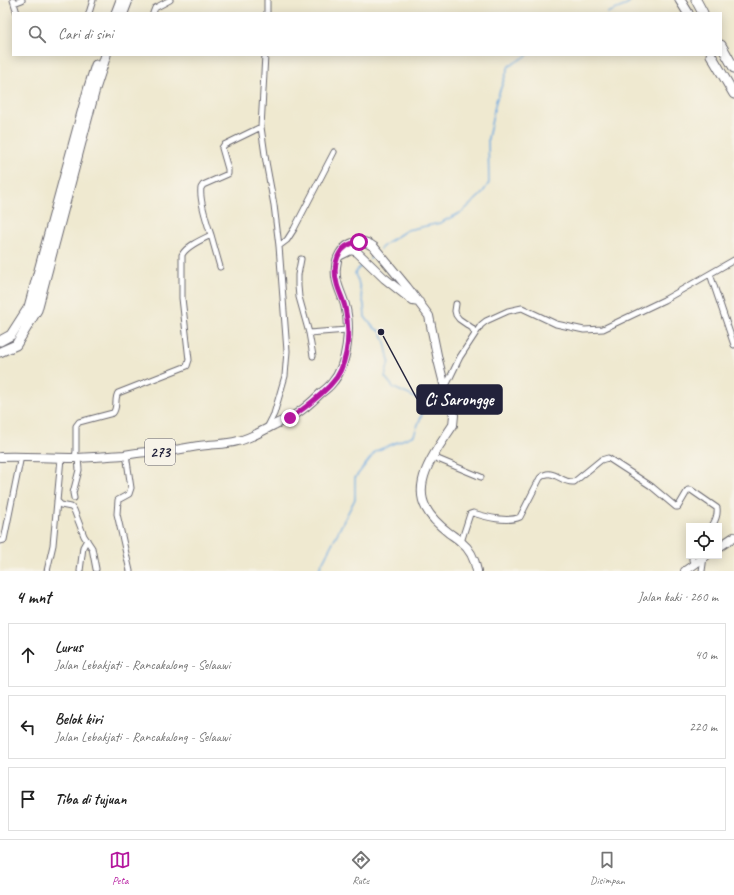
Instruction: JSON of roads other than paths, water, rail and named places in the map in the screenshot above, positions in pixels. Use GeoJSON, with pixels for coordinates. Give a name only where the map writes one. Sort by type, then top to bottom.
{"type":"FeatureCollection","features":[{"type":"Feature","properties":{"kind":"highway"},"geometry":{"type":"LineString","coordinates":[[116,12],[121,0]]}},
{"type":"Feature","properties":{"kind":"highway"},"geometry":{"type":"LineString","coordinates":[[123,12],[128,0]]}},
{"type":"Feature","properties":{"kind":"highway"},"geometry":{"type":"LineString","coordinates":[[680,0],[687,12]]}},
{"type":"Feature","properties":{"kind":"highway"},"geometry":{"type":"LineString","coordinates":[[696,0],[703,12]]}},
{"type":"Feature","properties":{"kind":"highway"},"geometry":{"type":"LineString","coordinates":[[722,47],[734,68]]}},
{"type":"Feature","properties":{"kind":"highway"},"geometry":{"type":"LineString","coordinates":[[0,341],[11,335],[29,307],[89,88],[100,56]]}},
{"type":"Feature","properties":{"kind":"highway"},"geometry":{"type":"LineString","coordinates":[[0,352],[16,345],[37,310],[95,89],[106,56]]}},
{"type":"Feature","properties":{"kind":"highway"},"geometry":{"type":"LineString","coordinates":[[712,56],[734,94]]}},
{"type":"Feature","properties":{"kind":"main road"},"geometry":{"type":"LineString","coordinates":[[337,257],[342,250],[354,242],[365,242],[370,244],[429,316],[445,388],[454,415],[453,425],[433,457],[425,474],[421,492],[425,507],[435,521],[468,549],[476,563],[477,571]]}},
{"type":"Feature","properties":{"kind":"main road"},"geometry":{"type":"LineString","coordinates":[[337,257],[351,250],[357,252],[384,278],[407,297],[412,301],[419,303]]}},
{"type":"Feature","properties":{"kind":"main road","name":"273"},"geometry":{"type":"LineString","coordinates":[[0,457],[21,456],[76,458],[161,452],[209,444],[234,442],[250,437],[290,418],[310,404],[333,383],[344,360],[348,330],[345,308],[337,285],[335,269],[337,257]]}},
{"type":"Feature","properties":{"kind":"main road"},"geometry":{"type":"LineString","coordinates":[[722,545],[734,537]]}},
{"type":"Feature","properties":{"kind":"main road"},"geometry":{"type":"LineString","coordinates":[[685,571],[694,559]]}},
{"type":"Feature","properties":{"kind":"street"},"geometry":{"type":"LineString","coordinates":[[17,12],[13,1],[22,0]]}},
{"type":"Feature","properties":{"kind":"street"},"geometry":{"type":"LineString","coordinates":[[89,12],[93,0]]}},
{"type":"Feature","properties":{"kind":"street"},"geometry":{"type":"LineString","coordinates":[[153,12],[155,8],[170,0]]}},
{"type":"Feature","properties":{"kind":"street"},"geometry":{"type":"LineString","coordinates":[[267,0],[267,12]]}},
{"type":"Feature","properties":{"kind":"street"},"geometry":{"type":"LineString","coordinates":[[265,56],[261,127],[274,204],[279,246],[287,351],[285,376],[274,414],[267,429]]}},
{"type":"Feature","properties":{"kind":"street"},"geometry":{"type":"LineString","coordinates":[[220,267],[200,196],[201,188],[203,185],[228,174],[222,149],[224,145],[261,127]]}},
{"type":"Feature","properties":{"kind":"street"},"geometry":{"type":"LineString","coordinates":[[279,246],[287,240],[294,230],[334,152]]}},
{"type":"Feature","properties":{"kind":"street"},"geometry":{"type":"LineString","coordinates":[[74,498],[79,470],[76,458],[76,426],[79,422],[113,414],[118,393],[187,366],[189,360],[182,298],[182,255],[188,248],[211,234]]}},
{"type":"Feature","properties":{"kind":"street"},"geometry":{"type":"LineString","coordinates":[[301,259],[298,275],[299,292],[301,307],[309,333],[313,356]]}},
{"type":"Feature","properties":{"kind":"street"},"geometry":{"type":"LineString","coordinates":[[445,388],[460,357],[481,325],[486,321],[508,311],[522,308],[556,324],[584,330],[603,329],[664,300],[734,260]]}},
{"type":"Feature","properties":{"kind":"street"},"geometry":{"type":"LineString","coordinates":[[710,274],[734,345]]}},
{"type":"Feature","properties":{"kind":"street"},"geometry":{"type":"LineString","coordinates":[[456,304],[455,311],[459,320],[472,328],[475,334]]}},
{"type":"Feature","properties":{"kind":"street"},"geometry":{"type":"LineString","coordinates":[[309,333],[348,330]]}},
{"type":"Feature","properties":{"kind":"street"},"geometry":{"type":"LineString","coordinates":[[126,454],[130,488],[129,494],[118,500],[117,514],[130,571]]}},
{"type":"Feature","properties":{"kind":"street"},"geometry":{"type":"LineString","coordinates":[[0,541],[4,540],[21,456]]}},
{"type":"Feature","properties":{"kind":"street"},"geometry":{"type":"LineString","coordinates":[[433,457],[481,478]]}},
{"type":"Feature","properties":{"kind":"street"},"geometry":{"type":"LineString","coordinates":[[47,571],[53,545],[62,458]]}},
{"type":"Feature","properties":{"kind":"street"},"geometry":{"type":"LineString","coordinates":[[461,542],[470,514],[474,513],[491,518],[502,519],[518,518],[520,517],[540,478],[544,475],[548,473],[570,483],[574,482],[601,460],[608,458],[651,486],[676,507],[678,507],[688,490],[691,490],[716,508],[718,513],[714,523]]}},
{"type":"Feature","properties":{"kind":"street"},"geometry":{"type":"LineString","coordinates":[[57,501],[61,505],[71,507],[74,510],[84,536],[92,548],[96,569]]}},
{"type":"Feature","properties":{"kind":"street"},"geometry":{"type":"LineString","coordinates":[[80,571],[83,547],[87,540]]}},
{"type":"Feature","properties":{"kind":"street"},"geometry":{"type":"LineString","coordinates":[[702,571],[705,559]]}},
{"type":"Feature","properties":{"kind":"waterway"},"geometry":{"type":"LineString","coordinates":[[610,12],[627,5],[631,0]]}},
{"type":"Feature","properties":{"kind":"waterway"},"geometry":{"type":"LineString","coordinates":[[380,249],[407,230],[440,223],[462,212],[481,195],[489,183],[488,138],[496,101],[509,66],[526,56]]}},
{"type":"Feature","properties":{"kind":"waterway"},"geometry":{"type":"LineString","coordinates":[[370,259],[376,253]]}},
{"type":"Feature","properties":{"kind":"waterway"},"geometry":{"type":"LineString","coordinates":[[318,571],[355,499],[355,478],[376,451],[414,435],[424,409],[416,398],[394,388],[385,377],[389,361],[385,342],[381,332],[373,327],[365,317],[364,305],[355,274],[357,270],[365,263]]}},
{"type":"Feature","properties":{"kind":"place","name":"Ci Sarongge"},"geometry":{"type":"Point","coordinates":[381,332]}}]}
